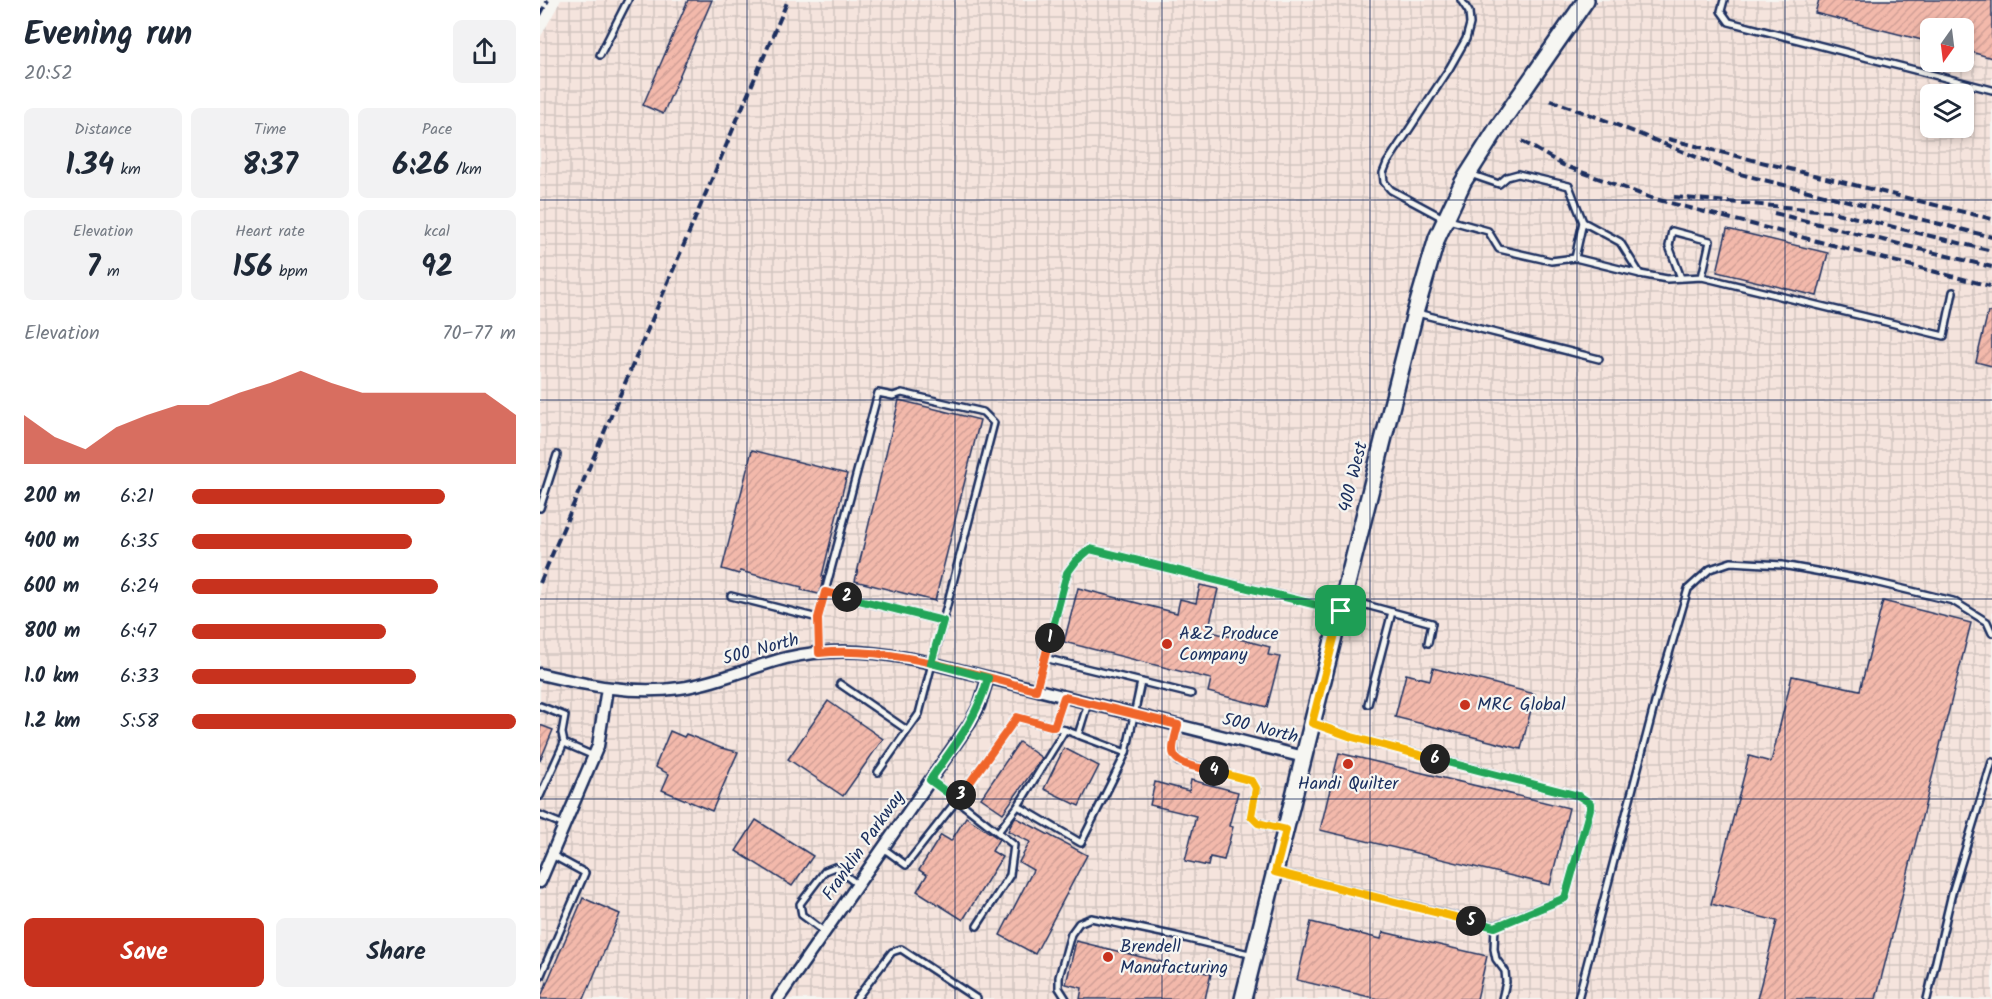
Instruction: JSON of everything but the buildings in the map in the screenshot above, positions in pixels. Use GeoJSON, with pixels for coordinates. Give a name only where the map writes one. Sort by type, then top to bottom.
{"type":"FeatureCollection","features":[{"type":"Feature","properties":{"kind":"street","name":"400 West"},"geometry":{"type":"LineString","coordinates":[[1243,999],[1431,255],[1445,219],[1468,174],[1586,0]]}},
{"type":"Feature","properties":{"kind":"street","name":"500 North"},"geometry":{"type":"LineString","coordinates":[[540,674],[607,688],[648,690],[681,688],[789,657],[840,651],[882,653],[931,663],[1304,757]]}},
{"type":"Feature","properties":{"kind":"street","name":"Franklin Parkway"},"geometry":{"type":"LineString","coordinates":[[778,999],[975,714],[983,698],[988,678]]}},
{"type":"Feature","properties":{"kind":"street"},"geometry":{"type":"LineString","coordinates":[[540,882],[600,739],[607,688]]}},
{"type":"Feature","properties":{"kind":"lane"},"geometry":{"type":"LineString","coordinates":[[600,55],[628,0]]}},
{"type":"Feature","properties":{"kind":"lane"},"geometry":{"type":"LineString","coordinates":[[1461,0],[1469,12],[1470,24],[1466,39],[1387,163],[1383,173],[1384,182],[1391,190],[1445,219],[1488,231],[1499,249],[1551,261],[1575,258],[1667,279],[1702,277],[1944,336],[1953,292]]}},
{"type":"Feature","properties":{"kind":"lane"},"geometry":{"type":"LineString","coordinates":[[1724,0],[1721,11],[1729,22],[1992,90]]}},
{"type":"Feature","properties":{"kind":"lane"},"geometry":{"type":"LineString","coordinates":[[1468,174],[1498,184],[1518,174],[1569,186],[1583,222],[1575,258]]}},
{"type":"Feature","properties":{"kind":"lane"},"geometry":{"type":"LineString","coordinates":[[1583,222],[1620,242],[1640,274]]}},
{"type":"Feature","properties":{"kind":"lane"},"geometry":{"type":"LineString","coordinates":[[1681,278],[1669,246],[1672,231],[1710,241],[1702,277]]}},
{"type":"Feature","properties":{"kind":"lane"},"geometry":{"type":"LineString","coordinates":[[1415,313],[1599,359]]}},
{"type":"Feature","properties":{"kind":"lane"},"geometry":{"type":"LineString","coordinates":[[819,653],[818,618],[878,393],[893,396],[902,393],[983,412],[994,423],[919,714],[878,772]]}},
{"type":"Feature","properties":{"kind":"lane"},"geometry":{"type":"LineString","coordinates":[[540,508],[557,455]]}},
{"type":"Feature","properties":{"kind":"lane"},"geometry":{"type":"LineString","coordinates":[[1036,690],[1067,573],[1076,561],[1090,549],[1342,605],[1392,612],[1432,622],[1428,643]]}},
{"type":"Feature","properties":{"kind":"lane"},"geometry":{"type":"LineString","coordinates":[[1578,999],[1658,691],[1688,589],[1710,569],[1731,562],[1782,565],[1866,580],[1953,601],[1987,622],[1992,633]]}},
{"type":"Feature","properties":{"kind":"lane"},"geometry":{"type":"LineString","coordinates":[[825,592],[943,621]]}},
{"type":"Feature","properties":{"kind":"lane"},"geometry":{"type":"LineString","coordinates":[[731,596],[818,618]]}},
{"type":"Feature","properties":{"kind":"lane"},"geometry":{"type":"LineString","coordinates":[[1368,704],[1392,612]]}},
{"type":"Feature","properties":{"kind":"lane"},"geometry":{"type":"LineString","coordinates":[[1044,658],[1191,694]]}},
{"type":"Feature","properties":{"kind":"lane"},"geometry":{"type":"LineString","coordinates":[[1018,806],[1081,843],[1126,753],[1141,682]]}},
{"type":"Feature","properties":{"kind":"lane"},"geometry":{"type":"LineString","coordinates":[[840,684],[908,730]]}},
{"type":"Feature","properties":{"kind":"lane"},"geometry":{"type":"LineString","coordinates":[[1054,727],[1064,697]]}},
{"type":"Feature","properties":{"kind":"lane"},"geometry":{"type":"LineString","coordinates":[[1078,735],[1088,703]]}},
{"type":"Feature","properties":{"kind":"lane"},"geometry":{"type":"LineString","coordinates":[[540,706],[565,716],[562,733],[564,743],[540,796]]}},
{"type":"Feature","properties":{"kind":"lane"},"geometry":{"type":"LineString","coordinates":[[883,848],[906,865],[1017,717],[1065,730],[1126,753]]}},
{"type":"Feature","properties":{"kind":"lane"},"geometry":{"type":"LineString","coordinates":[[1275,872],[1495,927],[1565,898],[1590,809],[1590,803],[1579,796],[1352,737],[1312,723]]}},
{"type":"Feature","properties":{"kind":"lane"},"geometry":{"type":"LineString","coordinates":[[1178,725],[1173,750],[1179,762],[1252,781],[1256,788],[1251,816],[1258,823],[1286,830]]}},
{"type":"Feature","properties":{"kind":"lane"},"geometry":{"type":"LineString","coordinates":[[998,832],[1018,806],[1065,730]]}},
{"type":"Feature","properties":{"kind":"lane"},"geometry":{"type":"LineString","coordinates":[[564,743],[594,756]]}},
{"type":"Feature","properties":{"kind":"lane"},"geometry":{"type":"LineString","coordinates":[[1927,999],[1952,893],[1992,762]]}},
{"type":"Feature","properties":{"kind":"lane"},"geometry":{"type":"LineString","coordinates":[[930,780],[1014,845],[1010,875],[977,926]]}},
{"type":"Feature","properties":{"kind":"lane"},"geometry":{"type":"LineString","coordinates":[[540,815],[564,825]]}},
{"type":"Feature","properties":{"kind":"lane"},"geometry":{"type":"LineString","coordinates":[[540,977],[585,873],[552,855]]}},
{"type":"Feature","properties":{"kind":"lane"},"geometry":{"type":"LineString","coordinates":[[825,932],[802,915],[800,904],[825,870],[835,867],[858,885]]}},
{"type":"Feature","properties":{"kind":"lane"},"geometry":{"type":"LineString","coordinates":[[1066,999],[1059,988],[1059,977],[1071,934],[1079,923],[1091,918],[1254,956]]}},
{"type":"Feature","properties":{"kind":"lane"},"geometry":{"type":"LineString","coordinates":[[1495,927],[1496,959],[1505,971],[1503,999]]}},
{"type":"Feature","properties":{"kind":"lane"},"geometry":{"type":"LineString","coordinates":[[856,999],[892,952],[901,949],[977,999]]}},
{"type":"Feature","properties":{"kind":"shaded area"},"geometry":{"type":"Polygon","coordinates":[[[561,0],[1992,0],[1992,999],[540,999],[540,38],[561,0]]]}},
{"type":"Feature","properties":{"kind":"railway"},"geometry":{"type":"LineString","coordinates":[[540,15],[548,0]]}},
{"type":"Feature","properties":{"kind":"railway"},"geometry":{"type":"LineString","coordinates":[[540,583],[788,0]]}},
{"type":"Feature","properties":{"kind":"railway"},"geometry":{"type":"LineString","coordinates":[[1550,100],[1736,173],[1992,237]]}},
{"type":"Feature","properties":{"kind":"railway"},"geometry":{"type":"LineString","coordinates":[[1668,139],[1992,219]]}},
{"type":"Feature","properties":{"kind":"railway"},"geometry":{"type":"LineString","coordinates":[[1522,141],[1563,165],[1651,198],[1990,286]]}},
{"type":"Feature","properties":{"kind":"railway"},"geometry":{"type":"LineString","coordinates":[[1674,197],[1828,211],[1992,251]]}},
{"type":"Feature","properties":{"kind":"railway"},"geometry":{"type":"LineString","coordinates":[[1774,213],[1992,267]]}},
{"type":"Feature","properties":{"kind":"place","name":"A&Z Produce Company"},"geometry":{"type":"Point","coordinates":[1167,644]}},
{"type":"Feature","properties":{"kind":"place","name":"MRC Global"},"geometry":{"type":"Point","coordinates":[1465,705]}},
{"type":"Feature","properties":{"kind":"place","name":"Handi Quilter"},"geometry":{"type":"Point","coordinates":[1348,764]}},
{"type":"Feature","properties":{"kind":"place","name":"Brendell Manufacturing"},"geometry":{"type":"Point","coordinates":[1108,957]}},
{"type":"Feature","properties":{"kind":"route"},"geometry":{"type":"LineString","coordinates":[[1341,611],[1090,549],[1076,561],[1067,573],[1036,690],[931,663],[882,653],[861,651],[819,653],[817,634],[818,618],[825,592],[943,621],[931,663],[988,678],[983,698],[970,723],[930,780],[957,800],[1017,717],[1054,727],[1064,697],[1178,725],[1173,750],[1179,762],[1252,781],[1256,788],[1251,816],[1258,823],[1286,830],[1275,872],[1495,927],[1565,898],[1590,809],[1590,803],[1585,799],[1352,737],[1312,723],[1341,611]]}}]}
